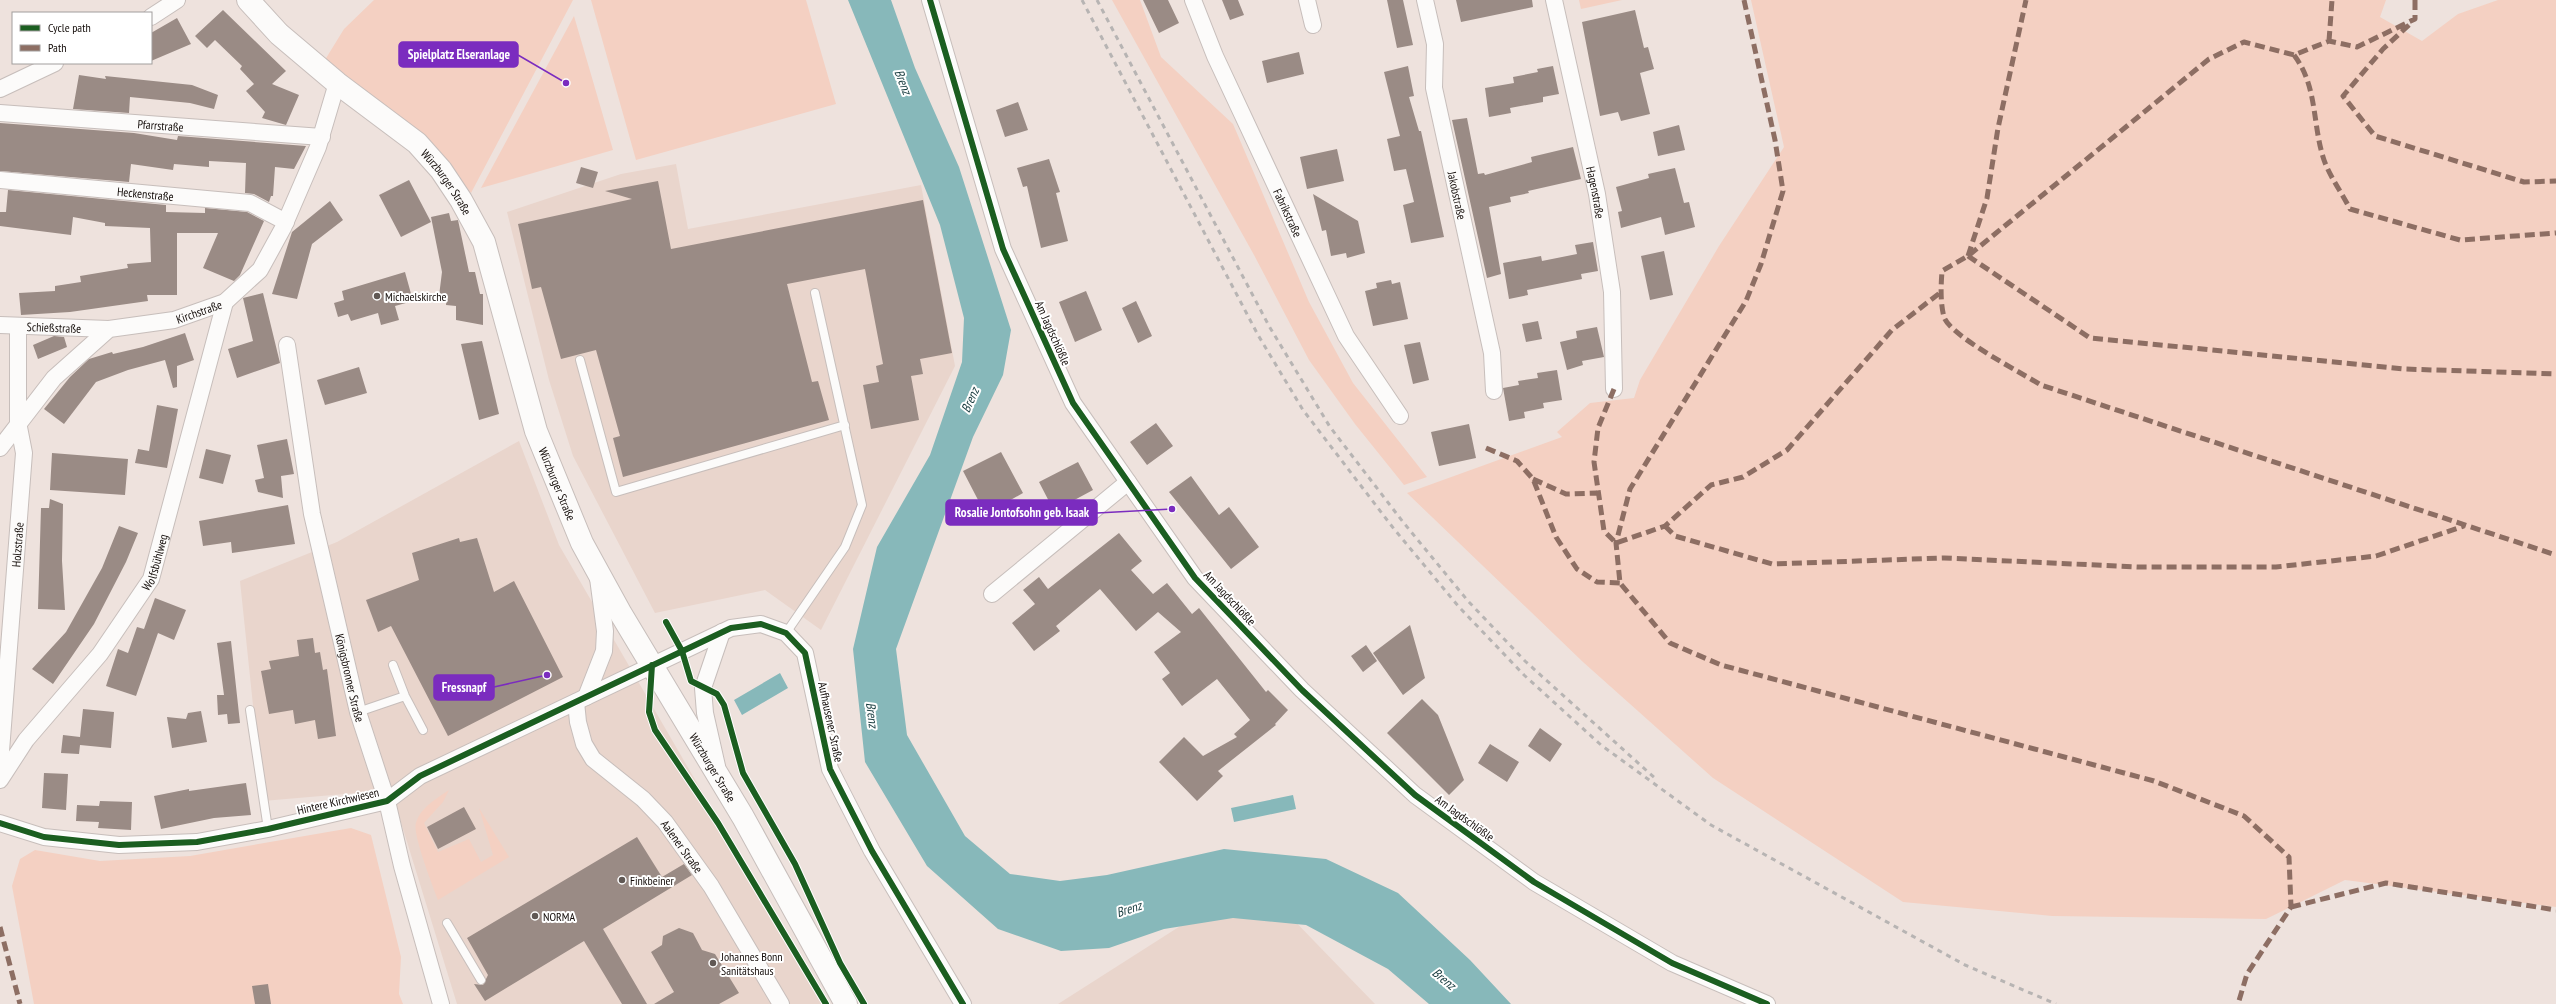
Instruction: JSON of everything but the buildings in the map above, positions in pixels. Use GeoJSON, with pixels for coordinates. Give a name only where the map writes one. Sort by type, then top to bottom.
{"type":"FeatureCollection","features":[{"type":"Feature","properties":{"kind":"main road","name":"Würzburger Straße"},"geometry":{"type":"LineString","coordinates":[[248,0],[279,34],[337,83],[417,144],[441,170],[461,200],[484,242],[536,431],[582,543],[652,665],[720,777],[846,1004]]}},
{"type":"Feature","properties":{"kind":"street"},"geometry":{"type":"LineString","coordinates":[[152,16],[177,0]]}},
{"type":"Feature","properties":{"kind":"street","name":"Am Jagdschlößle"},"geometry":{"type":"LineString","coordinates":[[930,0],[1003,249],[1073,403],[1195,578],[1302,690],[1415,795],[1541,886],[1672,963],[1767,1004]]}},
{"type":"Feature","properties":{"kind":"street","name":"Fabrikstraße"},"geometry":{"type":"LineString","coordinates":[[1193,0],[1215,56],[1346,336],[1400,416]]}},
{"type":"Feature","properties":{"kind":"street"},"geometry":{"type":"LineString","coordinates":[[1308,0],[1314,25]]}},
{"type":"Feature","properties":{"kind":"street","name":"Jakobstraße"},"geometry":{"type":"LineString","coordinates":[[1425,0],[1435,44],[1434,88],[1492,352],[1494,391]]}},
{"type":"Feature","properties":{"kind":"street","name":"Hagenstraße"},"geometry":{"type":"LineString","coordinates":[[1554,0],[1597,194],[1612,292],[1614,389]]}},
{"type":"Feature","properties":{"kind":"street"},"geometry":{"type":"LineString","coordinates":[[0,89],[53,64]]}},
{"type":"Feature","properties":{"kind":"street","name":"Kirchstraße"},"geometry":{"type":"LineString","coordinates":[[109,329],[174,320],[225,302],[260,270],[286,222],[322,137],[337,83]]}},
{"type":"Feature","properties":{"kind":"street","name":"Pfarrstraße"},"geometry":{"type":"LineString","coordinates":[[0,113],[322,137]]}},
{"type":"Feature","properties":{"kind":"street","name":"Heckenstraße"},"geometry":{"type":"LineString","coordinates":[[0,180],[250,203],[286,222]]}},
{"type":"Feature","properties":{"kind":"street","name":"Wolfsbühlweg"},"geometry":{"type":"LineString","coordinates":[[0,780],[26,740],[100,654],[151,579],[225,302]]}},
{"type":"Feature","properties":{"kind":"street","name":"Schießstraße"},"geometry":{"type":"LineString","coordinates":[[0,325],[109,329]]}},
{"type":"Feature","properties":{"kind":"street","name":"Holzstraße"},"geometry":{"type":"LineString","coordinates":[[0,764],[24,453],[18,422],[18,326]]}},
{"type":"Feature","properties":{"kind":"street"},"geometry":{"type":"LineString","coordinates":[[0,448],[18,422],[54,378],[109,329]]}},
{"type":"Feature","properties":{"kind":"street","name":"Königsbronner Straße"},"geometry":{"type":"LineString","coordinates":[[287,345],[312,514],[358,712],[387,801],[402,866],[441,1004]]}},
{"type":"Feature","properties":{"kind":"street"},"geometry":{"type":"LineString","coordinates":[[992,594],[1128,482]]}},
{"type":"Feature","properties":{"kind":"street"},"geometry":{"type":"LineString","coordinates":[[581,700],[604,651],[605,631],[597,570]]}},
{"type":"Feature","properties":{"kind":"street","name":"Aufhausener Straße"},"geometry":{"type":"LineString","coordinates":[[652,665],[731,628],[761,624],[786,633],[805,653],[830,770],[872,851],[963,1004]]}},
{"type":"Feature","properties":{"kind":"street"},"geometry":{"type":"LineString","coordinates":[[720,777],[706,713],[703,688],[722,632]]}},
{"type":"Feature","properties":{"kind":"street","name":"Hintere Kirchwiesen"},"geometry":{"type":"LineString","coordinates":[[0,823],[44,837],[119,845],[196,842],[268,829],[387,801],[420,776],[652,665]]}},
{"type":"Feature","properties":{"kind":"street","name":"Aalener Straße"},"geometry":{"type":"LineString","coordinates":[[581,700],[578,722],[584,744],[593,759],[643,799],[670,828],[710,886],[781,1004]]}},
{"type":"Feature","properties":{"kind":"lane"},"geometry":{"type":"LineString","coordinates":[[786,633],[845,547],[862,505],[816,293]]}},
{"type":"Feature","properties":{"kind":"lane"},"geometry":{"type":"LineString","coordinates":[[580,360],[616,492],[845,425]]}},
{"type":"Feature","properties":{"kind":"lane"},"geometry":{"type":"LineString","coordinates":[[393,665],[405,696],[423,730]]}},
{"type":"Feature","properties":{"kind":"lane"},"geometry":{"type":"LineString","coordinates":[[358,712],[405,696]]}},
{"type":"Feature","properties":{"kind":"lane"},"geometry":{"type":"LineString","coordinates":[[250,710],[268,829]]}},
{"type":"Feature","properties":{"kind":"lane"},"geometry":{"type":"LineString","coordinates":[[447,923],[481,980]]}},
{"type":"Feature","properties":{"kind":"shaded area"},"geometry":{"type":"Polygon","coordinates":[[[374,0],[573,0],[471,193],[426,136],[320,68],[344,29],[374,0]]]}},
{"type":"Feature","properties":{"kind":"shaded area"},"geometry":{"type":"Polygon","coordinates":[[[591,0],[806,0],[836,104],[636,160],[591,0]]]}},
{"type":"Feature","properties":{"kind":"shaded area"},"geometry":{"type":"Polygon","coordinates":[[[1112,0],[1140,0],[1161,57],[1233,124],[1309,302],[1353,383],[1427,477],[1404,485],[1355,424],[1309,360],[1254,255],[1112,0]]]}},
{"type":"Feature","properties":{"kind":"shaded area"},"geometry":{"type":"Polygon","coordinates":[[[1579,0],[1622,0],[1581,9],[1579,0]]]}},
{"type":"Feature","properties":{"kind":"shaded area"},"geometry":{"type":"Polygon","coordinates":[[[1751,0],[2386,0],[2380,17],[2422,41],[2458,14],[2498,0],[2556,0],[2556,907],[2345,880],[2266,919],[2052,916],[1903,902],[1713,778],[1583,662],[1407,493],[1562,437],[1557,432],[1590,403],[1634,398],[1640,380],[1719,246],[1784,147],[1751,0]]]}},
{"type":"Feature","properties":{"kind":"shaded area"},"geometry":{"type":"Polygon","coordinates":[[[574,16],[613,150],[481,188],[574,16]]]}},
{"type":"Feature","properties":{"kind":"shaded area"},"geometry":{"type":"Polygon","coordinates":[[[676,164],[688,229],[921,185],[955,366],[821,630],[765,590],[655,613],[573,456],[549,380],[507,212],[621,174],[676,164]]]}},
{"type":"Feature","properties":{"kind":"shaded area"},"geometry":{"type":"Polygon","coordinates":[[[519,441],[559,545],[825,1004],[457,1004],[391,790],[263,801],[240,581],[337,542],[519,441]]]}},
{"type":"Feature","properties":{"kind":"shaded area"},"geometry":{"type":"Polygon","coordinates":[[[449,790],[443,802],[424,823],[438,852],[469,839],[481,862],[493,855],[479,808],[509,857],[438,900],[420,848],[417,837],[416,823],[421,812],[425,808],[449,790]]]}},
{"type":"Feature","properties":{"kind":"shaded area"},"geometry":{"type":"Polygon","coordinates":[[[351,828],[371,835],[401,957],[399,994],[403,1004],[34,1004],[12,886],[20,859],[35,850],[100,861],[190,856],[351,828]]]}},
{"type":"Feature","properties":{"kind":"shaded area"},"geometry":{"type":"Polygon","coordinates":[[[1254,879],[1375,1004],[1058,1004],[1254,879]]]}},
{"type":"Feature","properties":{"kind":"water","name":"Brenz"},"geometry":{"type":"Polygon","coordinates":[[[848,0],[891,0],[915,68],[959,167],[1011,330],[1003,375],[973,437],[896,649],[907,735],[965,836],[1010,874],[1060,881],[1107,875],[1224,849],[1326,859],[1398,893],[1470,960],[1511,1004],[1429,1004],[1388,969],[1306,925],[1233,918],[1164,929],[1109,948],[1061,951],[998,929],[927,866],[865,762],[853,649],[877,547],[930,455],[962,362],[964,318],[940,225],[848,0]]]}},
{"type":"Feature","properties":{"kind":"water"},"geometry":{"type":"Polygon","coordinates":[[[780,673],[788,688],[742,715],[734,700],[780,673]]]}},
{"type":"Feature","properties":{"kind":"water"},"geometry":{"type":"Polygon","coordinates":[[[1293,795],[1296,809],[1234,822],[1231,808],[1293,795]]]}},
{"type":"Feature","properties":{"kind":"railway"},"geometry":{"type":"LineString","coordinates":[[1082,0],[1258,335],[1303,410],[1394,529],[1459,607],[1524,675],[1601,745],[1711,825],[1965,965],[2056,1004]]}},
{"type":"Feature","properties":{"kind":"railway"},"geometry":{"type":"LineString","coordinates":[[1097,0],[1269,326],[1330,427],[1403,522],[1468,601],[1525,661],[1657,780]]}},
{"type":"Feature","properties":{"kind":"marked path"},"geometry":{"type":"LineString","coordinates":[[1744,0],[1775,140],[1783,191],[1761,264],[1746,301],[1630,489],[1616,543],[1620,583],[1670,643],[1721,665],[2154,781],[2244,816],[2289,857],[2291,907],[2247,974],[2238,1004]]}},
{"type":"Feature","properties":{"kind":"marked path"},"geometry":{"type":"LineString","coordinates":[[1968,256],[1987,198],[1998,128],[2026,0]]}},
{"type":"Feature","properties":{"kind":"marked path"},"geometry":{"type":"LineString","coordinates":[[2329,41],[2332,0]]}},
{"type":"Feature","properties":{"kind":"marked path"},"geometry":{"type":"LineString","coordinates":[[2415,0],[2415,19],[2357,47],[2329,41],[2294,55],[2244,42],[2209,59],[1968,256],[1942,271],[1941,300],[1944,317],[1949,325],[1972,344],[2041,385],[2556,555]]}},
{"type":"Feature","properties":{"kind":"marked path"},"geometry":{"type":"LineString","coordinates":[[2409,25],[2383,49],[2343,96],[2375,136],[2524,182],[2556,181]]}},
{"type":"Feature","properties":{"kind":"marked path"},"geometry":{"type":"LineString","coordinates":[[2294,55],[2302,67],[2311,93],[2320,146],[2324,160],[2329,173],[2350,209],[2460,240],[2556,233]]}},
{"type":"Feature","properties":{"kind":"marked path"},"geometry":{"type":"LineString","coordinates":[[1968,256],[2090,338],[2405,369],[2556,374]]}},
{"type":"Feature","properties":{"kind":"marked path"},"geometry":{"type":"LineString","coordinates":[[1614,389],[1598,428],[1594,462],[1604,531],[1616,543],[1665,526],[1711,485],[1743,477],[1787,450],[1892,330],[1941,292]]}},
{"type":"Feature","properties":{"kind":"marked path"},"geometry":{"type":"LineString","coordinates":[[1486,448],[1517,461],[1533,479],[1556,537],[1577,569],[1597,582],[1620,583]]}},
{"type":"Feature","properties":{"kind":"marked path"},"geometry":{"type":"LineString","coordinates":[[1533,479],[1566,494],[1597,493]]}},
{"type":"Feature","properties":{"kind":"marked path"},"geometry":{"type":"LineString","coordinates":[[1665,526],[1675,536],[1772,564],[1944,558],[2139,567],[2276,567],[2376,556],[2464,526]]}},
{"type":"Feature","properties":{"kind":"marked path"},"geometry":{"type":"LineString","coordinates":[[2291,907],[2386,883],[2556,910]]}},
{"type":"Feature","properties":{"kind":"marked path"},"geometry":{"type":"LineString","coordinates":[[0,927],[20,1004]]}},
{"type":"Feature","properties":{"kind":"cycle path"},"geometry":{"type":"LineString","coordinates":[[930,0],[1003,249],[1073,403],[1195,578],[1302,690],[1415,795],[1534,882],[1672,963],[1767,1004]]}},
{"type":"Feature","properties":{"kind":"cycle path"},"geometry":{"type":"LineString","coordinates":[[666,622],[682,651],[691,681],[717,694],[724,705],[743,773],[795,864],[840,963],[864,1004]]}},
{"type":"Feature","properties":{"kind":"cycle path"},"geometry":{"type":"LineString","coordinates":[[0,823],[44,837],[119,845],[197,842],[268,829],[387,801],[420,776],[731,628],[761,624],[786,633],[805,653],[830,769],[872,851],[963,1004]]}},
{"type":"Feature","properties":{"kind":"cycle path"},"geometry":{"type":"LineString","coordinates":[[652,665],[649,712],[655,730],[718,823],[826,1004]]}},
{"type":"Feature","properties":{"kind":"place","name":"Spielplatz Elseranlage"},"geometry":{"type":"Point","coordinates":[566,83]}},
{"type":"Feature","properties":{"kind":"place","name":"Michaelskirche"},"geometry":{"type":"Point","coordinates":[377,296]}},
{"type":"Feature","properties":{"kind":"place","name":"Rosalie Jontofsohn geb. Isaak"},"geometry":{"type":"Point","coordinates":[1172,509]}},
{"type":"Feature","properties":{"kind":"place","name":"Fressnapf"},"geometry":{"type":"Point","coordinates":[547,675]}},
{"type":"Feature","properties":{"kind":"place","name":"Finkbeiner"},"geometry":{"type":"Point","coordinates":[622,880]}},
{"type":"Feature","properties":{"kind":"place","name":"NORMA"},"geometry":{"type":"Point","coordinates":[535,916]}},
{"type":"Feature","properties":{"kind":"place","name":"Johannes Bonn Sanitätshaus"},"geometry":{"type":"Point","coordinates":[713,963]}}]}
